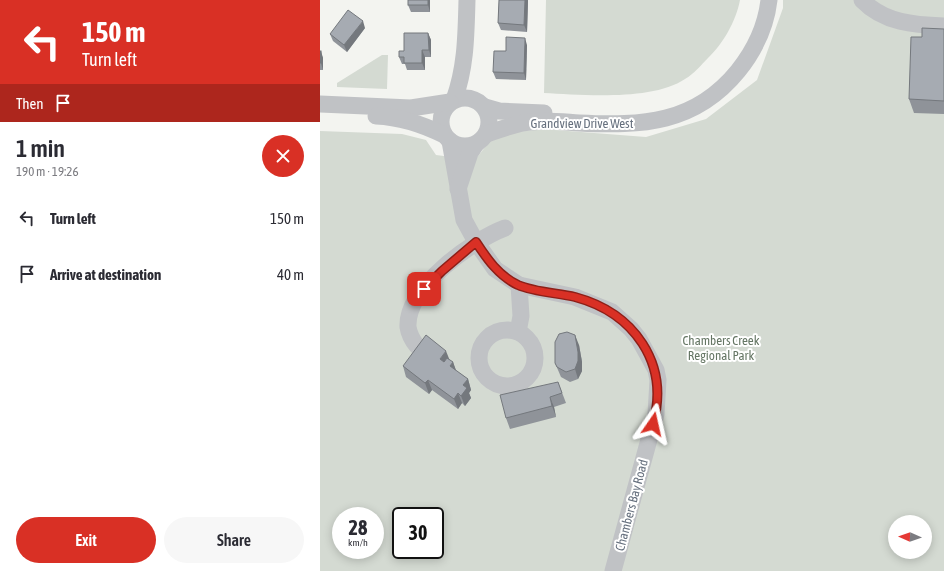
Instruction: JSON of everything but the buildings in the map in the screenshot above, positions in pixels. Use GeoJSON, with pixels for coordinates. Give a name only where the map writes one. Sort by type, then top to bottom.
{"type":"FeatureCollection","features":[{"type":"Feature","properties":{"kind":"street"},"geometry":{"type":"LineString","coordinates":[[447,138],[441,129],[441,118],[444,110],[452,101],[461,79],[465,51],[466,0]]}},
{"type":"Feature","properties":{"kind":"street"},"geometry":{"type":"LineString","coordinates":[[732,72],[748,40],[754,23],[758,0]]}},
{"type":"Feature","properties":{"kind":"street"},"geometry":{"type":"LineString","coordinates":[[732,72],[746,61],[756,43],[763,26],[769,0]]}},
{"type":"Feature","properties":{"kind":"street"},"geometry":{"type":"LineString","coordinates":[[862,0],[868,6],[898,21],[916,25],[944,26]]}},
{"type":"Feature","properties":{"kind":"street"},"geometry":{"type":"LineString","coordinates":[[458,189],[470,153],[482,139],[489,117],[471,85],[465,51]]}},
{"type":"Feature","properties":{"kind":"street","name":"Grandview Drive West"},"geometry":{"type":"LineString","coordinates":[[481,104],[499,111],[620,116],[648,114],[687,102],[732,72]]}},
{"type":"Feature","properties":{"kind":"street","name":"Grandview Drive West"},"geometry":{"type":"LineString","coordinates":[[482,139],[531,122],[620,125],[650,122],[674,117],[708,100],[725,86],[732,72]]}},
{"type":"Feature","properties":{"kind":"street"},"geometry":{"type":"LineString","coordinates":[[320,104],[410,108],[452,101],[464,97],[481,104]]}},
{"type":"Feature","properties":{"kind":"street"},"geometry":{"type":"LineString","coordinates":[[320,114],[388,116],[414,123],[447,138],[455,144],[466,147],[482,139]]}},
{"type":"Feature","properties":{"kind":"street","name":"Chambers Bay Road"},"geometry":{"type":"LineString","coordinates":[[447,138],[464,220],[476,242],[495,269],[519,285],[575,297],[612,312],[631,329],[639,339],[656,370],[658,380],[656,414],[613,571]]}},
{"type":"Feature","properties":{"kind":"street"},"geometry":{"type":"LineString","coordinates":[[417,346],[412,339],[408,328],[410,315],[418,296],[442,271],[476,242],[505,228]]}},
{"type":"Feature","properties":{"kind":"street"},"geometry":{"type":"LineString","coordinates":[[518,332],[521,316],[519,285]]}},
{"type":"Feature","properties":{"kind":"green space"},"geometry":{"type":"Polygon","coordinates":[[[546,0],[740,0],[732,24],[724,39],[714,52],[688,77],[671,86],[655,91],[617,95],[578,95],[544,93],[546,0]]]}},
{"type":"Feature","properties":{"kind":"green space","name":"Chambers Creek Regional Park"},"geometry":{"type":"Polygon","coordinates":[[[783,0],[944,0],[944,571],[320,571],[320,131],[402,134],[426,140],[436,155],[475,160],[489,142],[510,133],[542,129],[646,137],[706,119],[757,80],[783,8],[783,0]]]}},
{"type":"Feature","properties":{"kind":"green space"},"geometry":{"type":"Polygon","coordinates":[[[382,55],[388,55],[387,89],[337,87],[337,83],[382,55]]]}},
{"type":"Feature","properties":{"kind":"route"},"geometry":{"type":"LineString","coordinates":[[424,289],[455,258],[476,242],[495,269],[519,285],[575,297],[612,312],[631,329],[639,339],[656,370],[658,380],[657,400],[656,414],[653,424]]}}]}
